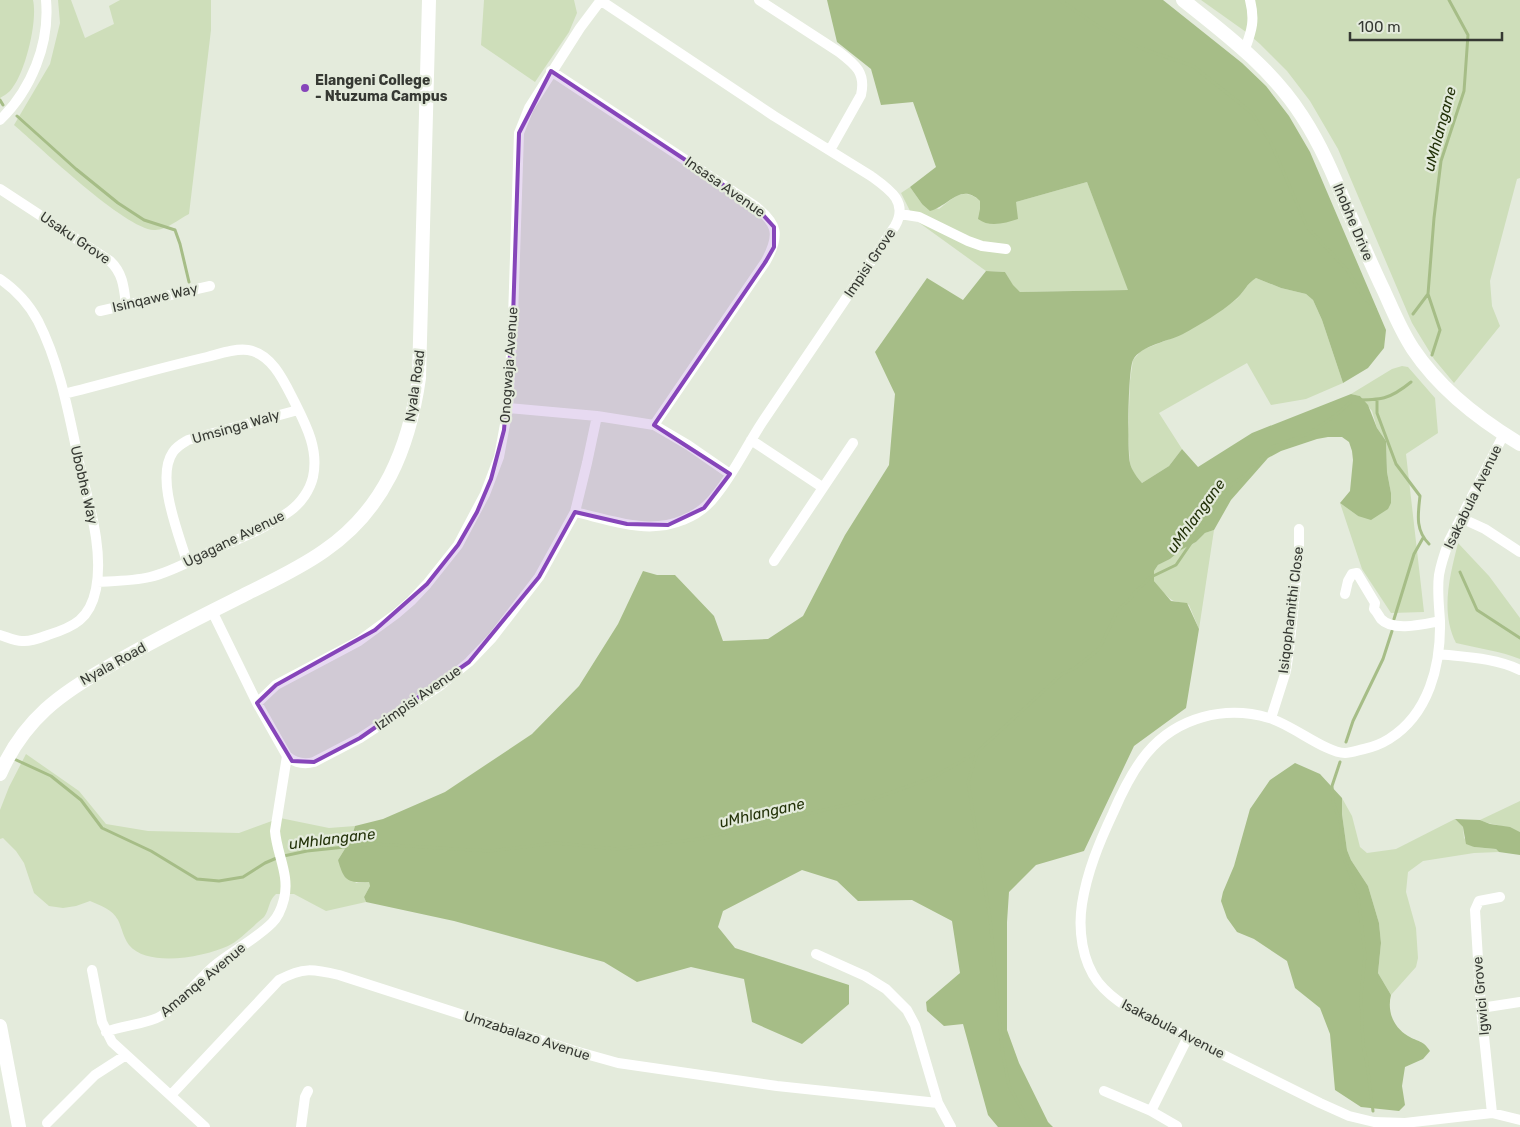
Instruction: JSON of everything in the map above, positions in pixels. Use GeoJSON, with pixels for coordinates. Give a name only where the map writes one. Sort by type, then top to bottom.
{"type":"FeatureCollection","features":[{"type":"Feature","properties":{"kind":"street"},"geometry":{"type":"LineString","coordinates":[[0,120],[15,104],[35,67],[46,27],[46,0]]}},
{"type":"Feature","properties":{"kind":"street","name":"Nyala Road"},"geometry":{"type":"LineString","coordinates":[[2,768],[16,744],[31,724],[43,711],[72,688],[130,654],[307,562],[349,532],[380,494],[393,472],[402,451],[415,404],[419,378],[429,0]]}},
{"type":"Feature","properties":{"kind":"street","name":"Impisi Grove"},"geometry":{"type":"LineString","coordinates":[[575,512],[649,527],[682,521],[704,508],[716,495],[730,474],[895,226],[900,214],[899,204],[891,192],[872,176],[774,116],[601,0]]}},
{"type":"Feature","properties":{"kind":"street","name":"Onogwaja Avenue"},"geometry":{"type":"LineString","coordinates":[[257,703],[276,685],[336,654],[375,630],[396,614],[428,584],[458,545],[485,494],[499,457],[508,408],[519,133],[529,108],[551,71],[601,0]]}},
{"type":"Feature","properties":{"kind":"street"},"geometry":{"type":"LineString","coordinates":[[759,0],[839,52],[856,65],[860,72],[863,86],[861,95],[830,150]]}},
{"type":"Feature","properties":{"kind":"street","name":"Ihobhe Drive"},"geometry":{"type":"LineString","coordinates":[[1183,0],[1245,49],[1267,70],[1292,102],[1318,144],[1402,331],[1425,366],[1450,392],[1504,434],[1520,444]]}},
{"type":"Feature","properties":{"kind":"street"},"geometry":{"type":"LineString","coordinates":[[1245,49],[1253,23],[1253,11],[1250,0]]}},
{"type":"Feature","properties":{"kind":"street","name":"Insasa Avenue"},"geometry":{"type":"LineString","coordinates":[[551,71],[755,206],[770,219],[774,227],[776,236],[774,247],[654,425]]}},
{"type":"Feature","properties":{"kind":"street","name":"Usaku Grove"},"geometry":{"type":"LineString","coordinates":[[0,189],[116,266],[122,278],[126,305]]}},
{"type":"Feature","properties":{"kind":"street"},"geometry":{"type":"LineString","coordinates":[[900,214],[919,217],[982,246],[1006,249]]}},
{"type":"Feature","properties":{"kind":"street","name":"Ubobhe Way"},"geometry":{"type":"LineString","coordinates":[[0,279],[20,296],[38,320],[47,339],[64,394],[96,538],[97,582],[91,606],[74,626],[28,641],[15,640],[0,635]]}},
{"type":"Feature","properties":{"kind":"street","name":"Isinqawe Way"},"geometry":{"type":"LineString","coordinates":[[100,311],[210,286]]}},
{"type":"Feature","properties":{"kind":"street","name":"Ugagane Avenue"},"geometry":{"type":"LineString","coordinates":[[64,394],[197,359],[247,350],[257,353],[268,360],[278,371],[312,439],[315,455],[313,477],[305,496],[290,511],[187,562],[150,577],[97,582]]}},
{"type":"Feature","properties":{"kind":"street"},"geometry":{"type":"LineString","coordinates":[[508,408],[597,416],[654,425],[688,445],[730,474]]}},
{"type":"Feature","properties":{"kind":"street","name":"Umsinga Waly"},"geometry":{"type":"LineString","coordinates":[[187,562],[171,510],[168,492],[167,468],[174,450],[188,440],[298,410]]}},
{"type":"Feature","properties":{"kind":"street","name":"Izimpisi Avenue"},"geometry":{"type":"LineString","coordinates":[[287,756],[292,760],[306,764],[314,762],[360,738],[441,685],[469,662],[492,638],[539,577],[575,512],[597,416]]}},
{"type":"Feature","properties":{"kind":"street","name":"Isakabula Avenue"},"geometry":{"type":"LineString","coordinates":[[1504,434],[1449,541],[1439,574],[1439,654],[1431,685],[1424,702],[1402,729],[1376,746],[1345,754],[1271,718],[1250,713],[1231,712],[1214,714],[1192,720],[1176,728],[1158,740],[1141,760],[1126,784],[1087,876],[1081,908],[1081,928],[1083,947],[1090,969],[1098,983],[1126,1007],[1320,1103],[1359,1119],[1374,1122],[1405,1123],[1492,1113],[1520,1120]]}},
{"type":"Feature","properties":{"kind":"street"},"geometry":{"type":"LineString","coordinates":[[751,440],[822,487]]}},
{"type":"Feature","properties":{"kind":"street"},"geometry":{"type":"LineString","coordinates":[[774,561],[853,443]]}},
{"type":"Feature","properties":{"kind":"street"},"geometry":{"type":"LineString","coordinates":[[1461,518],[1485,529],[1520,552]]}},
{"type":"Feature","properties":{"kind":"street","name":"Isiqophamithi Close"},"geometry":{"type":"LineString","coordinates":[[1271,718],[1286,671],[1289,651],[1299,554],[1299,529]]}},
{"type":"Feature","properties":{"kind":"street"},"geometry":{"type":"LineString","coordinates":[[1345,594],[1350,576],[1356,574],[1360,577],[1375,603],[1374,609],[1382,620],[1397,626],[1420,625],[1440,621]]}},
{"type":"Feature","properties":{"kind":"street"},"geometry":{"type":"LineString","coordinates":[[212,611],[257,703],[287,756]]}},
{"type":"Feature","properties":{"kind":"street"},"geometry":{"type":"LineString","coordinates":[[1439,654],[1492,661],[1520,670]]}},
{"type":"Feature","properties":{"kind":"street","name":"Amanqe Avenue"},"geometry":{"type":"LineString","coordinates":[[106,1032],[119,1026],[154,1019],[165,1014],[214,966],[261,933],[274,921],[282,906],[286,888],[285,873],[275,832],[287,756]]}},
{"type":"Feature","properties":{"kind":"street","name":"Igwici Grove"},"geometry":{"type":"LineString","coordinates":[[1492,1113],[1475,910],[1479,901],[1500,897]]}},
{"type":"Feature","properties":{"kind":"street"},"geometry":{"type":"LineString","coordinates":[[816,954],[865,976],[886,989],[907,1010],[915,1024],[938,1102],[951,1127]]}},
{"type":"Feature","properties":{"kind":"street"},"geometry":{"type":"LineString","coordinates":[[92,970],[102,1022],[112,1042],[205,1127]]}},
{"type":"Feature","properties":{"kind":"street","name":"Umzabalazo Avenue"},"geometry":{"type":"LineString","coordinates":[[171,1095],[279,980],[298,971],[312,970],[339,975],[618,1064],[777,1086],[938,1102]]}},
{"type":"Feature","properties":{"kind":"street"},"geometry":{"type":"LineString","coordinates":[[1482,1008],[1520,1002]]}},
{"type":"Feature","properties":{"kind":"street"},"geometry":{"type":"LineString","coordinates":[[0,1026],[19,1127]]}},
{"type":"Feature","properties":{"kind":"street"},"geometry":{"type":"LineString","coordinates":[[1151,1111],[1188,1037]]}},
{"type":"Feature","properties":{"kind":"street"},"geometry":{"type":"LineString","coordinates":[[46,1123],[95,1074],[126,1055]]}},
{"type":"Feature","properties":{"kind":"street"},"geometry":{"type":"LineString","coordinates":[[301,1127],[305,1097],[308,1090]]}},
{"type":"Feature","properties":{"kind":"street"},"geometry":{"type":"LineString","coordinates":[[1104,1092],[1151,1111],[1177,1126]]}},
{"type":"Feature","properties":{"kind":"highlighted area"},"geometry":{"type":"Polygon","coordinates":[[[551,71],[755,206],[774,227],[774,247],[766,261],[654,425],[730,474],[704,508],[668,525],[627,524],[575,512],[539,577],[469,662],[360,738],[314,762],[292,761],[257,703],[276,685],[375,630],[427,584],[458,545],[477,512],[491,479],[504,430],[513,318],[519,133],[551,71]]]}},
{"type":"Feature","properties":{"kind":"shaded area"},"geometry":{"type":"Polygon","coordinates":[[[0,0],[33,0],[34,21],[21,73],[10,91],[0,98],[0,0]]]}},
{"type":"Feature","properties":{"kind":"shaded area"},"geometry":{"type":"Polygon","coordinates":[[[58,0],[71,0],[85,38],[114,24],[109,6],[120,0],[211,0],[211,30],[189,214],[167,227],[154,230],[141,226],[124,216],[83,185],[14,125],[50,64],[60,23],[58,0]]]}},
{"type":"Feature","properties":{"kind":"shaded area"},"geometry":{"type":"Polygon","coordinates":[[[484,0],[574,0],[577,13],[569,32],[535,82],[481,45],[484,0]]]}},
{"type":"Feature","properties":{"kind":"shaded area"},"geometry":{"type":"Polygon","coordinates":[[[827,0],[1163,0],[1242,63],[1266,86],[1289,116],[1310,152],[1386,330],[1384,348],[1368,368],[1343,383],[1322,320],[1313,300],[1306,294],[1281,288],[1256,278],[1238,298],[1217,314],[1177,337],[1149,347],[1133,360],[1129,393],[1129,455],[1132,469],[1142,483],[1169,466],[1182,449],[1198,467],[1252,433],[1351,394],[1360,396],[1368,405],[1377,428],[1386,441],[1391,503],[1388,509],[1371,520],[1358,516],[1340,503],[1350,491],[1353,460],[1349,442],[1342,437],[1317,439],[1281,451],[1268,458],[1231,500],[1214,530],[1205,533],[1196,542],[1158,565],[1154,571],[1154,581],[1171,601],[1187,603],[1199,629],[1186,708],[1134,746],[1084,851],[1036,865],[1009,892],[1007,922],[1007,1030],[1019,1063],[1048,1122],[1053,1127],[998,1127],[988,1115],[963,1024],[944,1026],[927,1011],[926,1002],[960,973],[952,921],[912,900],[858,901],[837,881],[802,870],[723,911],[718,927],[735,948],[849,985],[849,1004],[802,1044],[752,1022],[744,979],[691,967],[637,982],[604,962],[454,921],[366,902],[364,897],[370,886],[369,882],[356,882],[348,879],[342,872],[338,860],[351,839],[355,826],[383,819],[445,792],[532,734],[579,686],[618,624],[643,571],[657,575],[675,575],[714,616],[723,641],[768,639],[803,616],[845,535],[889,465],[895,394],[875,352],[927,278],[963,300],[986,271],[1005,272],[1020,292],[1128,290],[1087,182],[1016,202],[1018,219],[998,224],[983,222],[978,219],[980,201],[967,194],[961,194],[930,211],[922,204],[910,187],[936,167],[913,102],[881,105],[871,69],[837,42],[827,0]]]}},
{"type":"Feature","properties":{"kind":"shaded area"},"geometry":{"type":"Polygon","coordinates":[[[1201,0],[1520,0],[1520,178],[1517,179],[1490,281],[1492,306],[1500,326],[1454,383],[1434,359],[1412,323],[1338,149],[1310,101],[1287,71],[1260,44],[1201,0]]]}},
{"type":"Feature","properties":{"kind":"shaded area"},"geometry":{"type":"Polygon","coordinates":[[[1087,182],[1129,290],[1020,292],[1013,286],[1005,272],[986,271],[914,219],[901,193],[910,187],[922,204],[939,209],[959,195],[969,194],[980,201],[980,209],[1016,202],[1087,182]]]}},
{"type":"Feature","properties":{"kind":"shaded area"},"geometry":{"type":"Polygon","coordinates":[[[1256,278],[1281,288],[1306,294],[1313,300],[1322,320],[1343,383],[1306,399],[1271,405],[1247,363],[1159,413],[1182,449],[1169,466],[1142,483],[1133,472],[1130,463],[1128,435],[1130,381],[1133,360],[1142,350],[1182,334],[1237,299],[1252,280],[1256,278]]]}},
{"type":"Feature","properties":{"kind":"shaded area"},"geometry":{"type":"Polygon","coordinates":[[[1402,366],[1408,367],[1435,398],[1438,433],[1406,454],[1424,612],[1391,613],[1362,569],[1340,503],[1358,516],[1391,503],[1386,441],[1377,428],[1372,411],[1360,396],[1351,394],[1392,369],[1402,366]]]}},
{"type":"Feature","properties":{"kind":"shaded area"},"geometry":{"type":"Polygon","coordinates":[[[1214,530],[1199,629],[1189,605],[1174,601],[1166,595],[1154,581],[1154,571],[1158,565],[1196,542],[1205,533],[1214,530]]]}},
{"type":"Feature","properties":{"kind":"shaded area"},"geometry":{"type":"Polygon","coordinates":[[[1458,543],[1489,576],[1520,618],[1520,659],[1456,643],[1448,619],[1447,606],[1452,568],[1458,543]]]}},
{"type":"Feature","properties":{"kind":"shaded area"},"geometry":{"type":"Polygon","coordinates":[[[26,754],[79,791],[106,824],[148,831],[239,833],[280,818],[329,828],[355,826],[351,839],[338,860],[356,883],[369,882],[370,886],[364,897],[366,902],[326,911],[294,894],[276,894],[264,917],[242,937],[228,946],[205,954],[177,958],[149,956],[138,952],[127,942],[116,916],[106,908],[90,901],[63,908],[49,906],[34,893],[24,863],[16,851],[3,838],[0,839],[0,810],[9,787],[26,754]]]}},
{"type":"Feature","properties":{"kind":"shaded area"},"geometry":{"type":"Polygon","coordinates":[[[1295,763],[1320,774],[1342,798],[1342,814],[1347,850],[1351,860],[1368,886],[1379,923],[1381,943],[1378,973],[1391,995],[1390,1007],[1392,1018],[1398,1028],[1423,1043],[1430,1051],[1423,1059],[1405,1067],[1402,1086],[1405,1105],[1399,1111],[1361,1107],[1335,1090],[1330,1034],[1320,1008],[1295,988],[1287,961],[1254,939],[1237,932],[1227,918],[1221,901],[1234,866],[1250,809],[1270,780],[1295,763]]]}},
{"type":"Feature","properties":{"kind":"shaded area"},"geometry":{"type":"Polygon","coordinates":[[[1342,798],[1352,816],[1360,847],[1367,853],[1396,849],[1455,819],[1463,827],[1464,838],[1474,847],[1496,849],[1499,852],[1474,853],[1423,861],[1408,872],[1406,892],[1416,928],[1418,958],[1416,967],[1391,995],[1378,973],[1381,943],[1379,923],[1368,886],[1351,860],[1347,850],[1342,814],[1342,798]]]}},
{"type":"Feature","properties":{"kind":"shaded area"},"geometry":{"type":"Polygon","coordinates":[[[1520,801],[1520,832],[1480,820],[1520,801]]]}},
{"type":"Feature","properties":{"kind":"shaded area"},"geometry":{"type":"Polygon","coordinates":[[[1455,819],[1480,820],[1490,824],[1510,827],[1520,832],[1520,855],[1466,844],[1463,827],[1455,819]]]}},
{"type":"Feature","properties":{"kind":"waterway"},"geometry":{"type":"LineString","coordinates":[[1060,0],[1099,27],[1143,49],[1193,66],[1252,113],[1271,143],[1307,227],[1348,271],[1363,296],[1375,309]]}},
{"type":"Feature","properties":{"kind":"waterway","name":"uMhlangane"},"geometry":{"type":"LineString","coordinates":[[1432,355],[1440,330],[1428,294],[1434,218],[1441,161],[1464,91],[1468,35],[1449,0]]}},
{"type":"Feature","properties":{"kind":"waterway"},"geometry":{"type":"LineString","coordinates":[[0,100],[3,105]]}},
{"type":"Feature","properties":{"kind":"waterway"},"geometry":{"type":"LineString","coordinates":[[17,116],[76,169],[118,203],[144,220],[175,230],[189,282]]}},
{"type":"Feature","properties":{"kind":"waterway"},"geometry":{"type":"LineString","coordinates":[[1413,314],[1428,294]]}},
{"type":"Feature","properties":{"kind":"waterway","name":"uMhlangane"},"geometry":{"type":"LineString","coordinates":[[12,758],[51,776],[81,800],[102,828],[151,851],[197,879],[219,881],[243,877],[265,863],[279,857],[307,851],[374,844],[490,851],[557,843],[616,849],[699,839],[876,798],[934,777],[977,752],[1062,674],[1075,668],[1099,649],[1117,612],[1149,578],[1176,565],[1230,486],[1249,472],[1272,447],[1308,434],[1336,415],[1353,400],[1384,398],[1411,382]]}},
{"type":"Feature","properties":{"kind":"waterway"},"geometry":{"type":"LineString","coordinates":[[1377,400],[1377,413],[1396,464],[1420,496],[1419,527],[1429,544]]}},
{"type":"Feature","properties":{"kind":"waterway"},"geometry":{"type":"LineString","coordinates":[[1394,619],[1414,554],[1423,538]]}},
{"type":"Feature","properties":{"kind":"waterway"},"geometry":{"type":"LineString","coordinates":[[1460,572],[1477,610],[1520,638]]}},
{"type":"Feature","properties":{"kind":"waterway"},"geometry":{"type":"LineString","coordinates":[[1346,742],[1353,721],[1383,659],[1392,631]]}},
{"type":"Feature","properties":{"kind":"waterway"},"geometry":{"type":"LineString","coordinates":[[977,753],[968,782],[990,918],[1002,1049],[1009,1086],[1032,1127]]}},
{"type":"Feature","properties":{"kind":"waterway"},"geometry":{"type":"LineString","coordinates":[[1340,762],[1332,786],[1333,802],[1341,824],[1340,848],[1358,895],[1365,955],[1361,996],[1363,1045],[1373,1111]]}},
{"type":"Feature","properties":{"kind":"place","name":"Elangeni College - Ntuzuma Campus"},"geometry":{"type":"Point","coordinates":[305,88]}}]}
